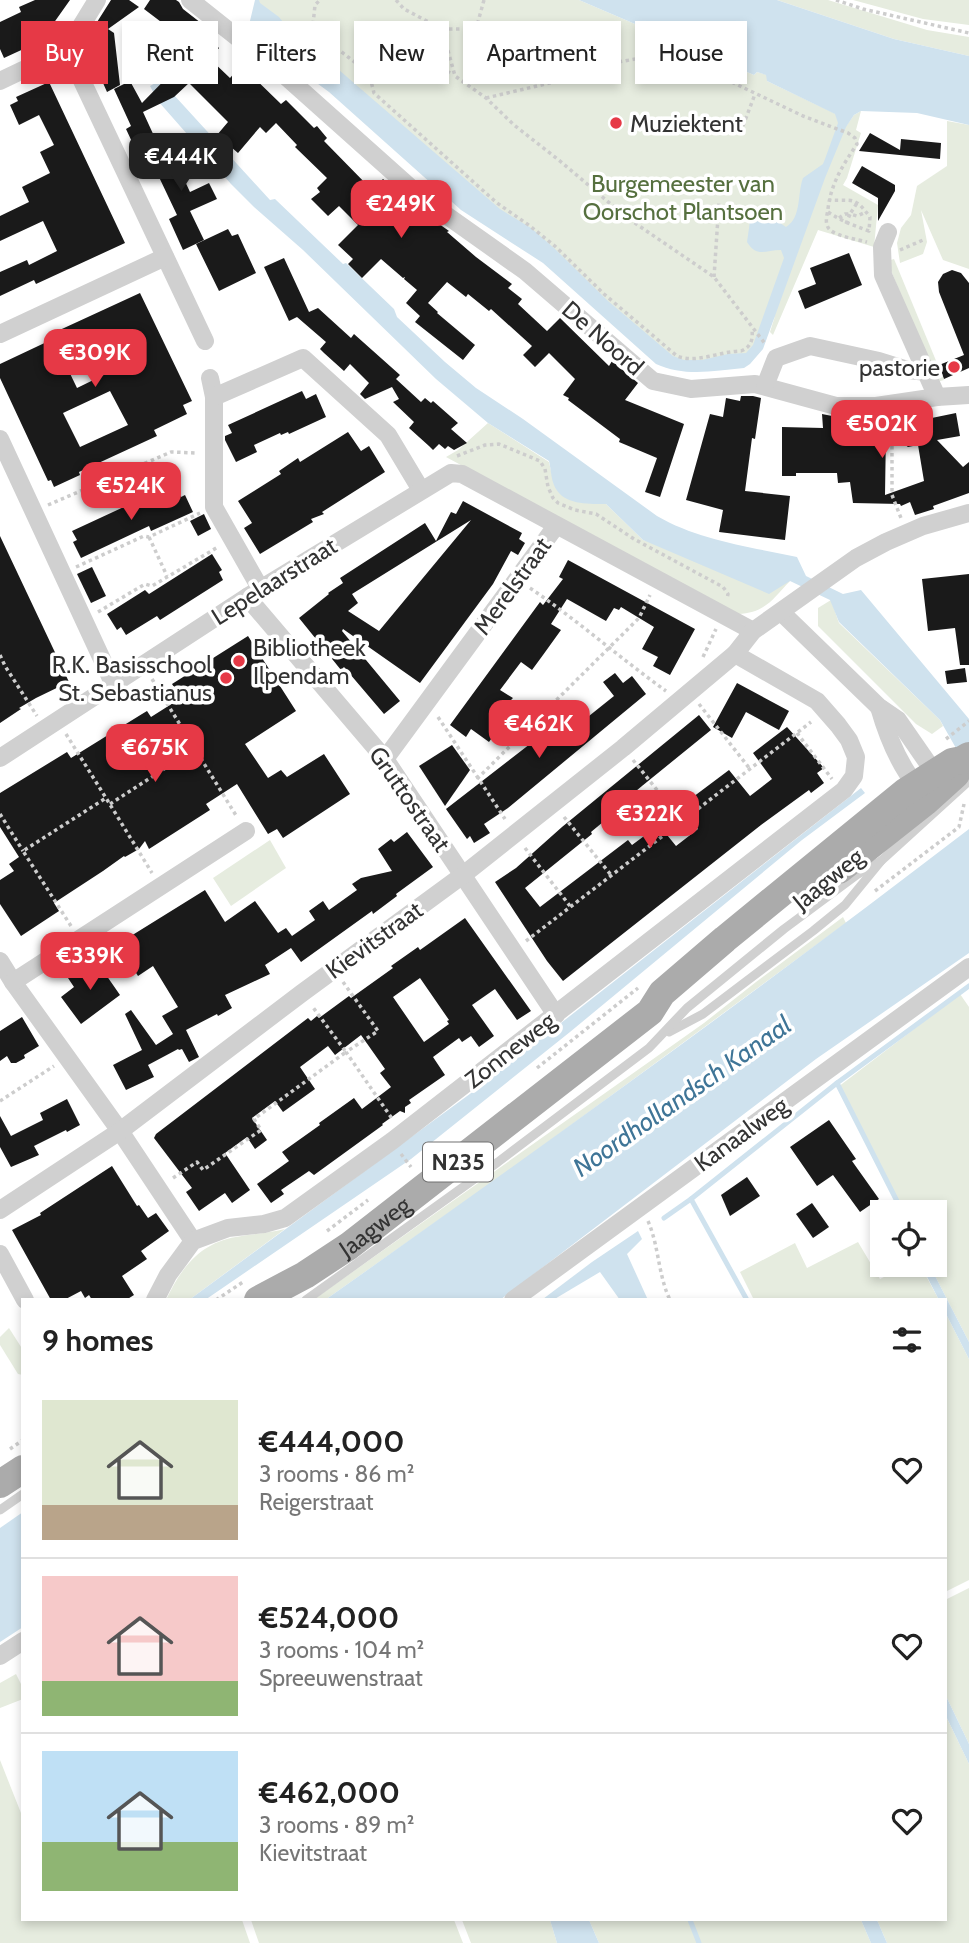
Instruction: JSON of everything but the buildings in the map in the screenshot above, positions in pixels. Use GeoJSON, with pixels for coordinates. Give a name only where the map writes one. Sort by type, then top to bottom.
{"type":"FeatureCollection","features":[{"type":"Feature","properties":{"kind":"main road","name":"Jaagweg"},"geometry":{"type":"LineString","coordinates":[[251,1291],[305,1275],[349,1246],[656,1024],[671,1005],[925,802],[949,768]]}},
{"type":"Feature","properties":{"kind":"main road"},"geometry":{"type":"LineString","coordinates":[[0,1485],[21,1470]]}},
{"type":"Feature","properties":{"kind":"street"},"geometry":{"type":"LineString","coordinates":[[84,21],[97,0]]}},
{"type":"Feature","properties":{"kind":"street","name":"De Noord"},"geometry":{"type":"LineString","coordinates":[[190,0],[282,73],[422,198],[525,271],[653,381],[691,389],[755,384],[836,406],[876,406],[969,395]]}},
{"type":"Feature","properties":{"kind":"street"},"geometry":{"type":"LineString","coordinates":[[0,80],[21,70]]}},
{"type":"Feature","properties":{"kind":"street"},"geometry":{"type":"LineString","coordinates":[[83,84],[205,341]]}},
{"type":"Feature","properties":{"kind":"street"},"geometry":{"type":"LineString","coordinates":[[884,246],[883,275],[937,397]]}},
{"type":"Feature","properties":{"kind":"street"},"geometry":{"type":"LineString","coordinates":[[0,334],[165,257]]}},
{"type":"Feature","properties":{"kind":"street"},"geometry":{"type":"LineString","coordinates":[[765,386],[776,358],[810,346],[908,370],[927,372]]}},
{"type":"Feature","properties":{"kind":"street"},"geometry":{"type":"LineString","coordinates":[[214,397],[303,358],[388,435],[421,490]]}},
{"type":"Feature","properties":{"kind":"street"},"geometry":{"type":"LineString","coordinates":[[209,378],[214,397],[214,507]]}},
{"type":"Feature","properties":{"kind":"street"},"geometry":{"type":"LineString","coordinates":[[0,439],[113,683]]}},
{"type":"Feature","properties":{"kind":"street"},"geometry":{"type":"LineString","coordinates":[[456,473],[556,526]]}},
{"type":"Feature","properties":{"kind":"street","name":"Lepelaarstraat"},"geometry":{"type":"LineString","coordinates":[[0,758],[253,593],[446,475],[456,473]]}},
{"type":"Feature","properties":{"kind":"street","name":"Gruttostraat"},"geometry":{"type":"LineString","coordinates":[[214,507],[232,539],[253,593],[385,759],[556,1014]]}},
{"type":"Feature","properties":{"kind":"street"},"geometry":{"type":"LineString","coordinates":[[821,706],[736,654],[753,631],[856,558],[923,526],[969,513]]}},
{"type":"Feature","properties":{"kind":"street","name":"Merelstraat"},"geometry":{"type":"LineString","coordinates":[[385,759],[556,526],[753,631]]}},
{"type":"Feature","properties":{"kind":"street"},"geometry":{"type":"LineString","coordinates":[[781,612],[879,707],[898,720],[949,768]]}},
{"type":"Feature","properties":{"kind":"street","name":"Kievitstraat"},"geometry":{"type":"LineString","coordinates":[[0,1210],[120,1131],[463,875],[736,654]]}},
{"type":"Feature","properties":{"kind":"street","name":"Zonneweg"},"geometry":{"type":"LineString","coordinates":[[193,1241],[228,1228],[264,1224],[285,1218],[403,1133],[842,791],[854,776],[856,757],[844,732],[821,706]]}},
{"type":"Feature","properties":{"kind":"street"},"geometry":{"type":"LineString","coordinates":[[879,707],[886,732],[903,769],[949,768]]}},
{"type":"Feature","properties":{"kind":"street"},"geometry":{"type":"LineString","coordinates":[[13,982],[246,831]]}},
{"type":"Feature","properties":{"kind":"street"},"geometry":{"type":"LineString","coordinates":[[0,961],[120,1131],[193,1241],[168,1275],[156,1298]]}},
{"type":"Feature","properties":{"kind":"street","name":"Kanaalweg"},"geometry":{"type":"LineString","coordinates":[[516,1298],[969,967]]}},
{"type":"Feature","properties":{"kind":"street"},"geometry":{"type":"LineString","coordinates":[[0,1254],[24,1298]]}},
{"type":"Feature","properties":{"kind":"street"},"geometry":{"type":"LineString","coordinates":[[0,1656],[21,1642]]}},
{"type":"Feature","properties":{"kind":"lane"},"geometry":{"type":"LineString","coordinates":[[656,1024],[703,1014],[845,905],[949,768]]}},
{"type":"Feature","properties":{"kind":"lane"},"geometry":{"type":"LineString","coordinates":[[309,1298],[509,1154],[649,1048],[656,1024],[687,1007],[858,874],[881,861]]}},
{"type":"Feature","properties":{"kind":"lane"},"geometry":{"type":"LineString","coordinates":[[0,1510],[21,1495]]}},
{"type":"Feature","properties":{"kind":"path"},"geometry":{"type":"LineString","coordinates":[[314,21],[316,5],[320,0]]}},
{"type":"Feature","properties":{"kind":"path"},"geometry":{"type":"LineString","coordinates":[[396,0],[404,9],[427,21]]}},
{"type":"Feature","properties":{"kind":"path"},"geometry":{"type":"LineString","coordinates":[[478,21],[484,0]]}},
{"type":"Feature","properties":{"kind":"path"},"geometry":{"type":"LineString","coordinates":[[836,0],[863,9],[969,33]]}},
{"type":"Feature","properties":{"kind":"path"},"geometry":{"type":"LineString","coordinates":[[340,51],[354,62]]}},
{"type":"Feature","properties":{"kind":"path"},"geometry":{"type":"LineString","coordinates":[[449,54],[455,76]]}},
{"type":"Feature","properties":{"kind":"path"},"geometry":{"type":"LineString","coordinates":[[621,62],[652,56],[685,60],[803,116],[848,133],[855,138],[857,144],[836,178],[829,200],[826,222],[828,228],[835,233],[884,246],[923,240]]}},
{"type":"Feature","properties":{"kind":"path"},"geometry":{"type":"LineString","coordinates":[[449,72],[486,98],[514,125],[626,217],[713,276],[765,345]]}},
{"type":"Feature","properties":{"kind":"path"},"geometry":{"type":"LineString","coordinates":[[372,84],[374,93],[497,203],[556,247],[604,294],[677,356],[694,359],[741,351],[751,343],[752,328]]}},
{"type":"Feature","properties":{"kind":"path"},"geometry":{"type":"LineString","coordinates":[[486,98],[546,84]]}},
{"type":"Feature","properties":{"kind":"path"},"geometry":{"type":"LineString","coordinates":[[743,127],[755,94]]}},
{"type":"Feature","properties":{"kind":"path"},"geometry":{"type":"LineString","coordinates":[[828,212],[846,224],[869,230],[870,217],[854,200],[829,200]]}},
{"type":"Feature","properties":{"kind":"path"},"geometry":{"type":"LineString","coordinates":[[713,276],[719,202]]}},
{"type":"Feature","properties":{"kind":"path"},"geometry":{"type":"LineString","coordinates":[[846,224],[857,203]]}},
{"type":"Feature","properties":{"kind":"path"},"geometry":{"type":"LineString","coordinates":[[839,218],[845,214],[857,216],[866,212]]}},
{"type":"Feature","properties":{"kind":"path"},"geometry":{"type":"LineString","coordinates":[[888,404],[892,419],[892,495],[906,533]]}},
{"type":"Feature","properties":{"kind":"path"},"geometry":{"type":"LineString","coordinates":[[456,473],[453,458],[485,444],[499,444],[540,461],[545,469],[548,487],[558,503],[596,514],[634,539],[723,587],[728,594],[722,614]]}},
{"type":"Feature","properties":{"kind":"path"},"geometry":{"type":"LineString","coordinates":[[33,511],[171,452],[213,454]]}},
{"type":"Feature","properties":{"kind":"path"},"geometry":{"type":"LineString","coordinates":[[62,573],[214,507]]}},
{"type":"Feature","properties":{"kind":"path"},"geometry":{"type":"LineString","coordinates":[[149,537],[167,576]]}},
{"type":"Feature","properties":{"kind":"path"},"geometry":{"type":"LineString","coordinates":[[84,620],[145,584],[152,586],[232,539]]}},
{"type":"Feature","properties":{"kind":"path"},"geometry":{"type":"LineString","coordinates":[[518,579],[560,608],[660,686],[685,695],[750,769]]}},
{"type":"Feature","properties":{"kind":"path"},"geometry":{"type":"LineString","coordinates":[[477,779],[639,618],[657,580]]}},
{"type":"Feature","properties":{"kind":"path"},"geometry":{"type":"LineString","coordinates":[[0,655],[5,666],[106,797],[161,886]]}},
{"type":"Feature","properties":{"kind":"path"},"geometry":{"type":"LineString","coordinates":[[143,664],[246,831]]}},
{"type":"Feature","properties":{"kind":"path"},"geometry":{"type":"LineString","coordinates":[[428,701],[515,835],[570,906]]}},
{"type":"Feature","properties":{"kind":"path"},"geometry":{"type":"LineString","coordinates":[[513,951],[797,733],[821,706]]}},
{"type":"Feature","properties":{"kind":"path"},"geometry":{"type":"LineString","coordinates":[[949,768],[969,721]]}},
{"type":"Feature","properties":{"kind":"path"},"geometry":{"type":"LineString","coordinates":[[797,733],[842,791]]}},
{"type":"Feature","properties":{"kind":"path"},"geometry":{"type":"LineString","coordinates":[[623,748],[682,821]]}},
{"type":"Feature","properties":{"kind":"path"},"geometry":{"type":"LineString","coordinates":[[110,804],[195,749]]}},
{"type":"Feature","properties":{"kind":"path"},"geometry":{"type":"LineString","coordinates":[[23,851],[106,797]]}},
{"type":"Feature","properties":{"kind":"path"},"geometry":{"type":"LineString","coordinates":[[911,862],[959,827],[964,803],[969,798]]}},
{"type":"Feature","properties":{"kind":"path"},"geometry":{"type":"LineString","coordinates":[[554,803],[611,875]]}},
{"type":"Feature","properties":{"kind":"path"},"geometry":{"type":"LineString","coordinates":[[0,814],[79,939]]}},
{"type":"Feature","properties":{"kind":"path"},"geometry":{"type":"LineString","coordinates":[[158,1188],[197,1162],[203,1170],[261,1130],[254,1119],[378,1031],[334,970]]}},
{"type":"Feature","properties":{"kind":"path"},"geometry":{"type":"LineString","coordinates":[[533,1072],[643,984]]}},
{"type":"Feature","properties":{"kind":"path"},"geometry":{"type":"LineString","coordinates":[[302,993],[403,1133]]}},
{"type":"Feature","properties":{"kind":"path"},"geometry":{"type":"LineString","coordinates":[[0,1101],[68,1058]]}},
{"type":"Feature","properties":{"kind":"path"},"geometry":{"type":"LineString","coordinates":[[325,1233],[377,1193]]}},
{"type":"Feature","properties":{"kind":"path"},"geometry":{"type":"LineString","coordinates":[[649,1222],[655,1236],[669,1298]]}},
{"type":"Feature","properties":{"kind":"path"},"geometry":{"type":"LineString","coordinates":[[224,1298],[251,1291]]}},
{"type":"Feature","properties":{"kind":"green space","name":"Burgemeester van Oorschot Plantsoen"},"geometry":{"type":"Polygon","coordinates":[[[258,0],[579,0],[635,24],[635,84],[747,84],[747,72],[754,75],[757,72],[767,75],[767,81],[836,114],[847,125],[854,115],[861,111],[856,130],[861,133],[843,185],[878,205],[874,247],[818,230],[773,335],[770,332],[775,316],[757,352],[671,368],[340,74],[340,21],[278,21],[259,6],[258,0]]]}},
{"type":"Feature","properties":{"kind":"green space"},"geometry":{"type":"Polygon","coordinates":[[[777,0],[828,0],[927,30],[969,37],[969,56],[894,39],[777,0]]]}},
{"type":"Feature","properties":{"kind":"green space"},"geometry":{"type":"Polygon","coordinates":[[[853,0],[969,0],[969,25],[923,19],[853,0]]]}},
{"type":"Feature","properties":{"kind":"green space"},"geometry":{"type":"Polygon","coordinates":[[[947,121],[969,125],[969,269],[943,260],[921,210],[927,242],[923,254],[900,263],[897,243],[901,228],[911,215],[917,186],[947,166],[947,121]]]}},
{"type":"Feature","properties":{"kind":"green space"},"geometry":{"type":"Polygon","coordinates":[[[894,259],[944,380],[937,382],[887,261],[894,259]]]}},
{"type":"Feature","properties":{"kind":"green space"},"geometry":{"type":"Polygon","coordinates":[[[488,423],[549,462],[554,484],[595,504],[606,504],[643,540],[790,581],[762,608],[738,614],[446,457],[458,450],[488,423]]]}},
{"type":"Feature","properties":{"kind":"green space"},"geometry":{"type":"Polygon","coordinates":[[[831,600],[839,623],[940,720],[943,726],[932,734],[916,724],[818,626],[818,608],[831,600]]]}},
{"type":"Feature","properties":{"kind":"green space"},"geometry":{"type":"Polygon","coordinates":[[[270,840],[286,868],[231,906],[213,878],[270,840]]]}},
{"type":"Feature","properties":{"kind":"green space"},"geometry":{"type":"Polygon","coordinates":[[[843,917],[846,923],[514,1167],[328,1298],[316,1298],[704,1023],[843,917]]]}},
{"type":"Feature","properties":{"kind":"green space"},"geometry":{"type":"Polygon","coordinates":[[[960,994],[969,1007],[969,1342],[936,1277],[947,1277],[947,1200],[895,1200],[838,1087],[960,994]]]}},
{"type":"Feature","properties":{"kind":"green space"},"geometry":{"type":"Polygon","coordinates":[[[285,1229],[192,1298],[167,1298],[185,1268],[202,1251],[223,1240],[285,1229]]]}},
{"type":"Feature","properties":{"kind":"green space"},"geometry":{"type":"Polygon","coordinates":[[[858,1242],[870,1262],[870,1277],[927,1277],[938,1298],[753,1298],[740,1272],[795,1243],[807,1268],[858,1242]]]}},
{"type":"Feature","properties":{"kind":"green space"},"geometry":{"type":"Polygon","coordinates":[[[947,1316],[969,1359],[969,1580],[947,1591],[947,1316]]]}},
{"type":"Feature","properties":{"kind":"green space"},"geometry":{"type":"Polygon","coordinates":[[[9,1328],[21,1347],[21,1375],[0,1345],[0,1337],[9,1328]]]}},
{"type":"Feature","properties":{"kind":"green space"},"geometry":{"type":"Polygon","coordinates":[[[969,1588],[969,1744],[947,1698],[947,1599],[969,1588]]]}},
{"type":"Feature","properties":{"kind":"green space"},"geometry":{"type":"Polygon","coordinates":[[[16,1674],[21,1684],[21,1700],[0,1708],[0,1683],[16,1674]]]}},
{"type":"Feature","properties":{"kind":"green space"},"geometry":{"type":"Polygon","coordinates":[[[947,1718],[969,1764],[969,1943],[887,1943],[877,1921],[947,1921],[947,1718]]]}},
{"type":"Feature","properties":{"kind":"green space"},"geometry":{"type":"Polygon","coordinates":[[[0,1760],[21,1813],[21,1921],[242,1921],[250,1943],[0,1943],[0,1760]]]}},
{"type":"Feature","properties":{"kind":"green space"},"geometry":{"type":"Polygon","coordinates":[[[251,1921],[454,1921],[463,1943],[259,1943],[251,1921]]]}},
{"type":"Feature","properties":{"kind":"green space"},"geometry":{"type":"Polygon","coordinates":[[[462,1921],[550,1921],[557,1943],[471,1943],[462,1921]]]}},
{"type":"Feature","properties":{"kind":"green space"},"geometry":{"type":"Polygon","coordinates":[[[589,1921],[861,1921],[871,1943],[599,1943],[589,1921]]]}},
{"type":"Feature","properties":{"kind":"water"},"geometry":{"type":"Polygon","coordinates":[[[255,0],[259,0],[282,21],[250,21],[255,0]]]}},
{"type":"Feature","properties":{"kind":"water"},"geometry":{"type":"Polygon","coordinates":[[[579,0],[777,0],[894,39],[969,56],[969,125],[917,113],[861,111],[854,115],[846,127],[825,178],[763,349],[744,368],[699,372],[677,371],[656,364],[543,263],[461,210],[318,84],[340,84],[340,71],[500,209],[531,228],[608,301],[673,356],[684,360],[702,360],[746,353],[753,345],[784,258],[781,250],[758,252],[751,247],[747,242],[750,221],[756,214],[761,213],[786,227],[791,223],[797,211],[803,178],[823,164],[838,123],[835,114],[767,81],[766,75],[747,72],[747,21],[635,21],[635,24],[579,0]]]}},
{"type":"Feature","properties":{"kind":"water"},"geometry":{"type":"Polygon","coordinates":[[[164,84],[270,200],[275,199],[343,264],[346,263],[394,309],[397,317],[476,388],[657,516],[707,537],[797,557],[806,576],[843,594],[861,590],[969,719],[969,771],[940,720],[839,622],[830,600],[790,581],[769,594],[643,540],[606,504],[576,502],[558,492],[552,479],[549,461],[488,423],[436,379],[231,184],[158,101],[150,86],[164,84]]]}},
{"type":"Feature","properties":{"kind":"water"},"geometry":{"type":"Polygon","coordinates":[[[861,788],[865,793],[802,840],[570,1032],[411,1159],[208,1298],[192,1298],[478,1088],[861,788]]]}},
{"type":"Feature","properties":{"kind":"water","name":"Noordhollandsch Kanaal"},"geometry":{"type":"Polygon","coordinates":[[[969,829],[969,953],[816,1059],[503,1298],[328,1298],[488,1185],[969,829]]]}},
{"type":"Feature","properties":{"kind":"water"},"geometry":{"type":"Polygon","coordinates":[[[638,1231],[642,1239],[627,1254],[647,1298],[619,1298],[600,1272],[556,1298],[544,1298],[638,1231]]]}},
{"type":"Feature","properties":{"kind":"water"},"geometry":{"type":"Polygon","coordinates":[[[927,1277],[936,1277],[946,1298],[938,1298],[927,1277]]]}},
{"type":"Feature","properties":{"kind":"water"},"geometry":{"type":"Polygon","coordinates":[[[947,1299],[969,1342],[969,1359],[947,1316],[947,1299]]]}},
{"type":"Feature","properties":{"kind":"water"},"geometry":{"type":"Polygon","coordinates":[[[21,1513],[21,1628],[0,1642],[0,1528],[21,1513]]]}},
{"type":"Feature","properties":{"kind":"water"},"geometry":{"type":"Polygon","coordinates":[[[947,1698],[969,1744],[969,1764],[947,1718],[947,1698]]]}},
{"type":"Feature","properties":{"kind":"water"},"geometry":{"type":"Polygon","coordinates":[[[550,1921],[589,1921],[599,1943],[557,1943],[550,1921]]]}},
{"type":"Feature","properties":{"kind":"water"},"geometry":{"type":"Polygon","coordinates":[[[861,1921],[877,1921],[887,1943],[871,1943],[861,1921]]]}},
{"type":"Feature","properties":{"kind":"waterway"},"geometry":{"type":"LineString","coordinates":[[896,1200],[837,1083],[969,986]]}},
{"type":"Feature","properties":{"kind":"waterway"},"geometry":{"type":"LineString","coordinates":[[691,1199],[837,1083]]}},
{"type":"Feature","properties":{"kind":"waterway"},"geometry":{"type":"LineString","coordinates":[[664,1218],[691,1199],[746,1298]]}},
{"type":"Feature","properties":{"kind":"waterway"},"geometry":{"type":"LineString","coordinates":[[690,1921],[699,1943]]}},
{"type":"Feature","properties":{"kind":"place","name":"Muziektent"},"geometry":{"type":"Point","coordinates":[616,123]}},
{"type":"Feature","properties":{"kind":"place","name":"pastorie"},"geometry":{"type":"Point","coordinates":[954,367]}},
{"type":"Feature","properties":{"kind":"place","name":"Bibliotheek Ilpendam"},"geometry":{"type":"Point","coordinates":[239,661]}},
{"type":"Feature","properties":{"kind":"place","name":"R.K. Basisschool St. Sebastianus"},"geometry":{"type":"Point","coordinates":[226,678]}}]}
